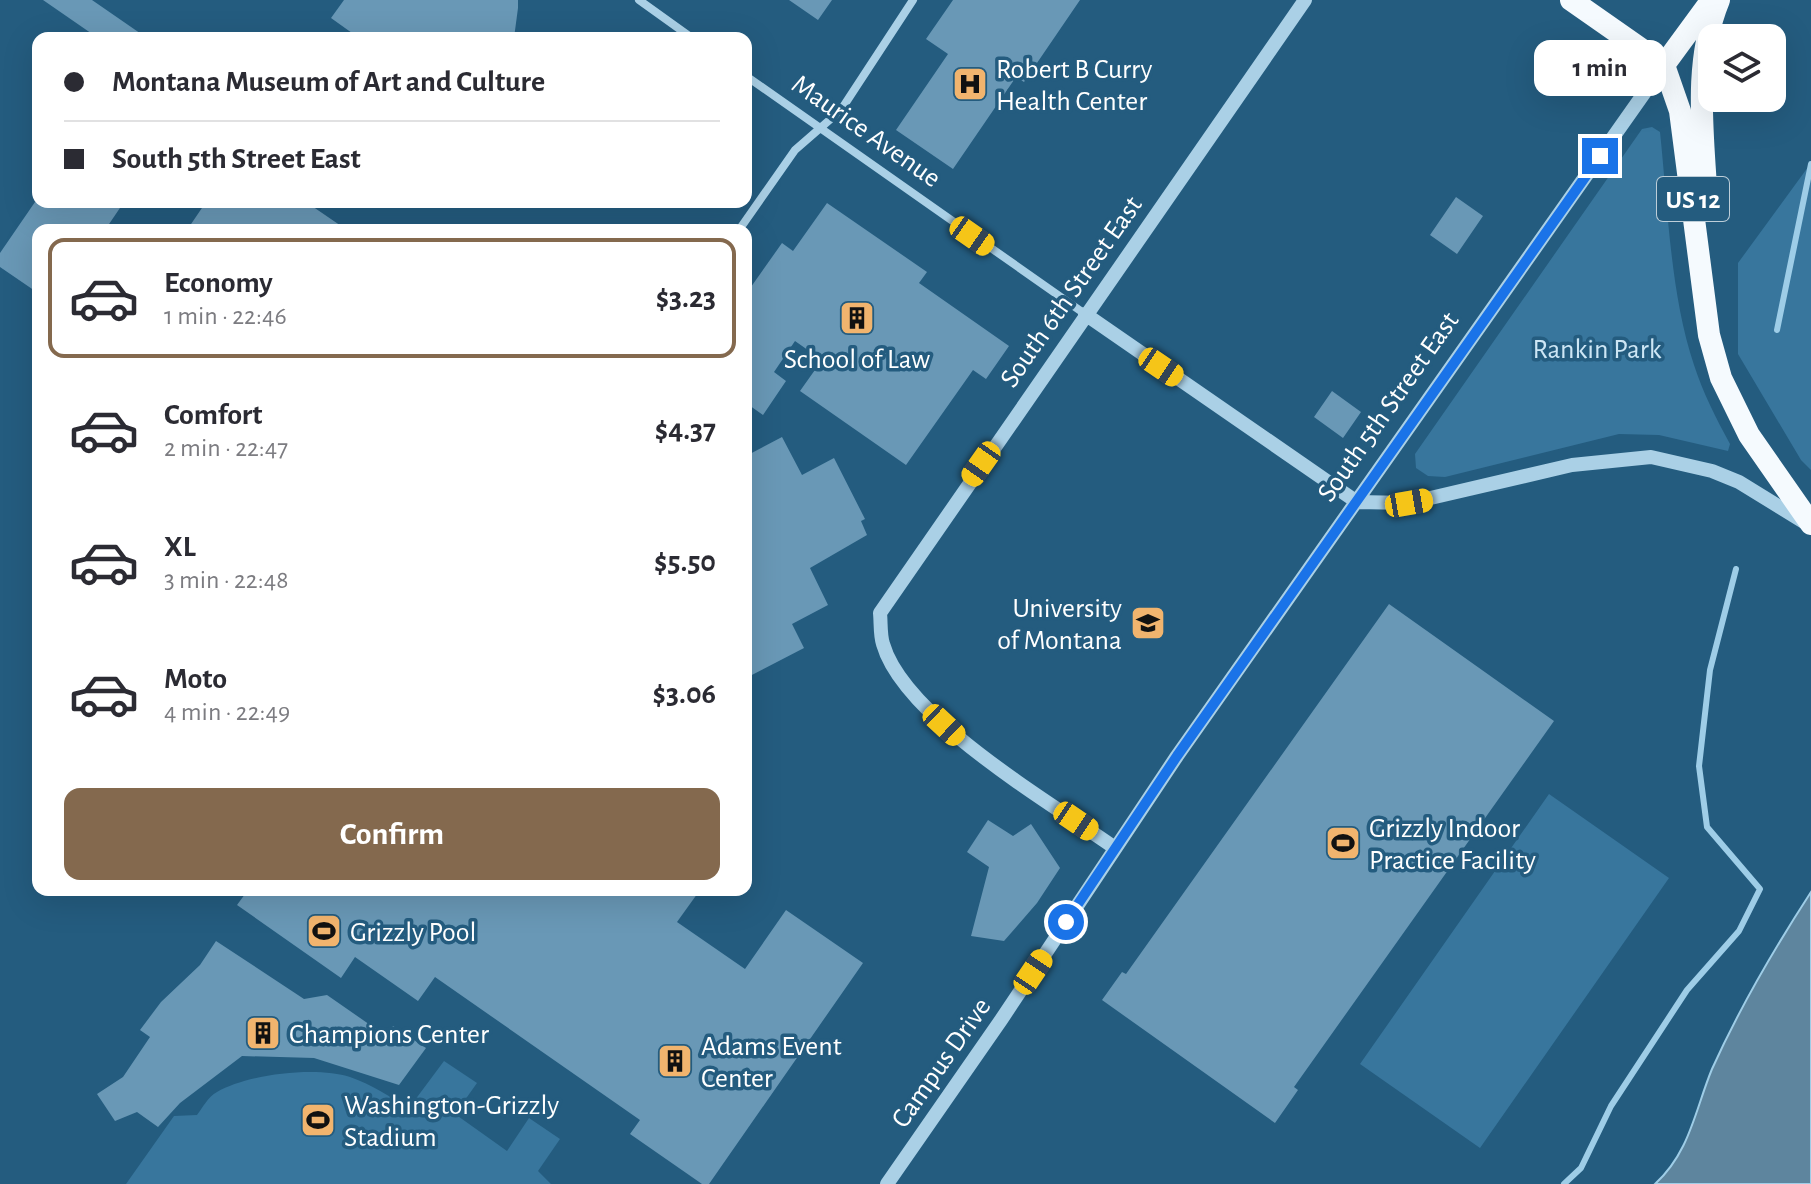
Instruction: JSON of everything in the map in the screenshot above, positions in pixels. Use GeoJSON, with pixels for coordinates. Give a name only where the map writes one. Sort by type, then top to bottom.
{"type":"FeatureCollection","features":[{"type":"Feature","properties":{"kind":"highway"},"geometry":{"type":"LineString","coordinates":[[1571,0],[1664,65]]}},
{"type":"Feature","properties":{"kind":"highway","name":"South 5th Street East"},"geometry":{"type":"LineString","coordinates":[[1664,65],[1711,0]]}},
{"type":"Feature","properties":{"kind":"highway"},"geometry":{"type":"LineString","coordinates":[[1709,335],[1710,280],[1701,69],[1707,28],[1719,0]]}},
{"type":"Feature","properties":{"kind":"highway","name":"US 12"},"geometry":{"type":"LineString","coordinates":[[1664,65],[1680,111],[1709,335],[1721,378],[1749,435],[1811,525]]}},
{"type":"Feature","properties":{"kind":"street"},"geometry":{"type":"LineString","coordinates":[[639,0],[684,32]]}},
{"type":"Feature","properties":{"kind":"street"},"geometry":{"type":"LineString","coordinates":[[743,224],[795,150],[841,110],[913,0]]}},
{"type":"Feature","properties":{"kind":"street","name":"South 6th Street East"},"geometry":{"type":"LineString","coordinates":[[1115,848],[989,761],[932,713],[894,668],[883,644],[880,613],[1305,0]]}},
{"type":"Feature","properties":{"kind":"street","name":"South 5th Street East"},"geometry":{"type":"LineString","coordinates":[[1115,848],[1664,65]]}},
{"type":"Feature","properties":{"kind":"street","name":"Maurice Avenue"},"geometry":{"type":"LineString","coordinates":[[752,80],[1357,502]]}},
{"type":"Feature","properties":{"kind":"street","name":"US 12"},"geometry":{"type":"LineString","coordinates":[[1357,502],[1409,503],[1572,465],[1651,457],[1712,471],[1739,482],[1811,525]]}},
{"type":"Feature","properties":{"kind":"street","name":"Campus Drive"},"geometry":{"type":"LineString","coordinates":[[887,1184],[994,1031],[1115,848]]}},
{"type":"Feature","properties":{"kind":"green space","name":"Rankin Park"},"geometry":{"type":"Polygon","coordinates":[[[1652,127],[1660,132],[1671,250],[1686,337],[1701,386],[1730,444],[1728,451],[1659,435],[1619,434],[1445,477],[1428,476],[1416,468],[1415,454],[1642,129],[1652,127]]]}},
{"type":"Feature","properties":{"kind":"green space"},"geometry":{"type":"Polygon","coordinates":[[[1811,163],[1811,470],[1801,460],[1738,354],[1738,263],[1811,163]]]}},
{"type":"Feature","properties":{"kind":"green space"},"geometry":{"type":"Polygon","coordinates":[[[1549,794],[1669,878],[1480,1148],[1360,1064],[1549,794]]]}},
{"type":"Feature","properties":{"kind":"green space","name":"Washington-Grizzly Stadium"},"geometry":{"type":"Polygon","coordinates":[[[444,1061],[477,1083],[455,1114],[507,1151],[529,1118],[560,1139],[538,1171],[551,1184],[126,1184],[174,1116],[197,1115],[211,1097],[230,1086],[264,1076],[301,1072],[336,1074],[365,1083],[409,1108],[444,1061]]]}},
{"type":"Feature","properties":{"kind":"shaded area"},"geometry":{"type":"Polygon","coordinates":[[[1811,892],[1811,1184],[1655,1184],[1667,1172],[1684,1144],[1712,1069],[1734,1023],[1811,892]]]}},
{"type":"Feature","properties":{"kind":"building"},"geometry":{"type":"Polygon","coordinates":[[[43,0],[92,0],[138,32],[89,32],[43,0]]]}},
{"type":"Feature","properties":{"kind":"building"},"geometry":{"type":"Polygon","coordinates":[[[344,0],[518,0],[515,32],[351,32],[331,18],[344,0]]]}},
{"type":"Feature","properties":{"kind":"building"},"geometry":{"type":"Polygon","coordinates":[[[789,0],[832,0],[818,20],[789,0]]]}},
{"type":"Feature","properties":{"kind":"building","name":"Robert B Curry Health Center"},"geometry":{"type":"Polygon","coordinates":[[[953,0],[1080,0],[1024,82],[1016,77],[953,169],[896,130],[948,54],[926,39],[953,0]]]}},
{"type":"Feature","properties":{"kind":"building"},"geometry":{"type":"Polygon","coordinates":[[[1456,197],[1483,216],[1457,254],[1430,235],[1456,197]]]}},
{"type":"Feature","properties":{"kind":"building","name":"School of Law"},"geometry":{"type":"Polygon","coordinates":[[[827,203],[927,272],[919,283],[1009,346],[986,379],[973,370],[906,465],[800,391],[822,360],[795,341],[774,372],[786,381],[763,415],[752,407],[752,286],[782,243],[793,251],[827,203]]]}},
{"type":"Feature","properties":{"kind":"building"},"geometry":{"type":"Polygon","coordinates":[[[32,206],[120,208],[109,224],[32,224],[32,289],[0,267],[0,253],[32,206]]]}},
{"type":"Feature","properties":{"kind":"building"},"geometry":{"type":"Polygon","coordinates":[[[202,208],[315,208],[338,224],[191,224],[202,208]]]}},
{"type":"Feature","properties":{"kind":"building"},"geometry":{"type":"Polygon","coordinates":[[[1332,391],[1361,412],[1343,438],[1314,417],[1332,391]]]}},
{"type":"Feature","properties":{"kind":"building"},"geometry":{"type":"Polygon","coordinates":[[[782,437],[802,475],[834,458],[865,519],[861,521],[867,535],[810,568],[828,605],[792,624],[804,648],[752,675],[752,453],[782,437]]]}},
{"type":"Feature","properties":{"kind":"building","name":"Grizzly Indoor Practice Facility"},"geometry":{"type":"Polygon","coordinates":[[[1389,604],[1554,721],[1294,1087],[1298,1090],[1275,1123],[1102,1000],[1122,972],[1126,974],[1389,604]]]}},
{"type":"Feature","properties":{"kind":"building"},"geometry":{"type":"Polygon","coordinates":[[[988,820],[1013,836],[1031,824],[1060,868],[1037,903],[1004,941],[971,936],[989,867],[967,852],[988,820]]]}},
{"type":"Feature","properties":{"kind":"building","name":"Adams Event Center"},"geometry":{"type":"Polygon","coordinates":[[[244,896],[696,896],[677,922],[745,969],[786,910],[863,963],[709,1184],[702,1184],[630,1134],[640,1120],[435,977],[418,1001],[355,957],[341,978],[237,905],[244,896]]]}},
{"type":"Feature","properties":{"kind":"building","name":"Champions Center"},"geometry":{"type":"Polygon","coordinates":[[[216,941],[304,999],[327,995],[386,1036],[393,1026],[426,1048],[399,1085],[314,1058],[242,1056],[180,1103],[158,1127],[137,1112],[115,1121],[97,1094],[123,1077],[150,1037],[140,1030],[161,1002],[200,965],[216,941]]]}},
{"type":"Feature","properties":{"kind":"waterway"},"geometry":{"type":"LineString","coordinates":[[1777,330],[1811,164]]}},
{"type":"Feature","properties":{"kind":"waterway"},"geometry":{"type":"LineString","coordinates":[[1564,1184],[1581,1168],[1611,1106],[1687,990],[1739,931],[1760,889],[1707,827],[1699,766],[1710,670],[1736,569]]}},
{"type":"Feature","properties":{"kind":"place","name":"Robert B Curry Health Center"},"geometry":{"type":"Point","coordinates":[970,84]}},
{"type":"Feature","properties":{"kind":"place","name":"School of Law"},"geometry":{"type":"Point","coordinates":[857,318]}},
{"type":"Feature","properties":{"kind":"place","name":"University of Montana"},"geometry":{"type":"Point","coordinates":[1148,623]}},
{"type":"Feature","properties":{"kind":"place","name":"Grizzly Indoor Practice Facility"},"geometry":{"type":"Point","coordinates":[1343,843]}},
{"type":"Feature","properties":{"kind":"place","name":"Grizzly Pool"},"geometry":{"type":"Point","coordinates":[324,931]}},
{"type":"Feature","properties":{"kind":"place","name":"Champions Center"},"geometry":{"type":"Point","coordinates":[263,1033]}},
{"type":"Feature","properties":{"kind":"place","name":"Adams Event Center"},"geometry":{"type":"Point","coordinates":[675,1061]}},
{"type":"Feature","properties":{"kind":"place","name":"Washington-Grizzly Stadium"},"geometry":{"type":"Point","coordinates":[318,1120]}},
{"type":"Feature","properties":{"kind":"route"},"geometry":{"type":"LineString","coordinates":[[1066,922],[1177,756],[1600,156]]}}]}
